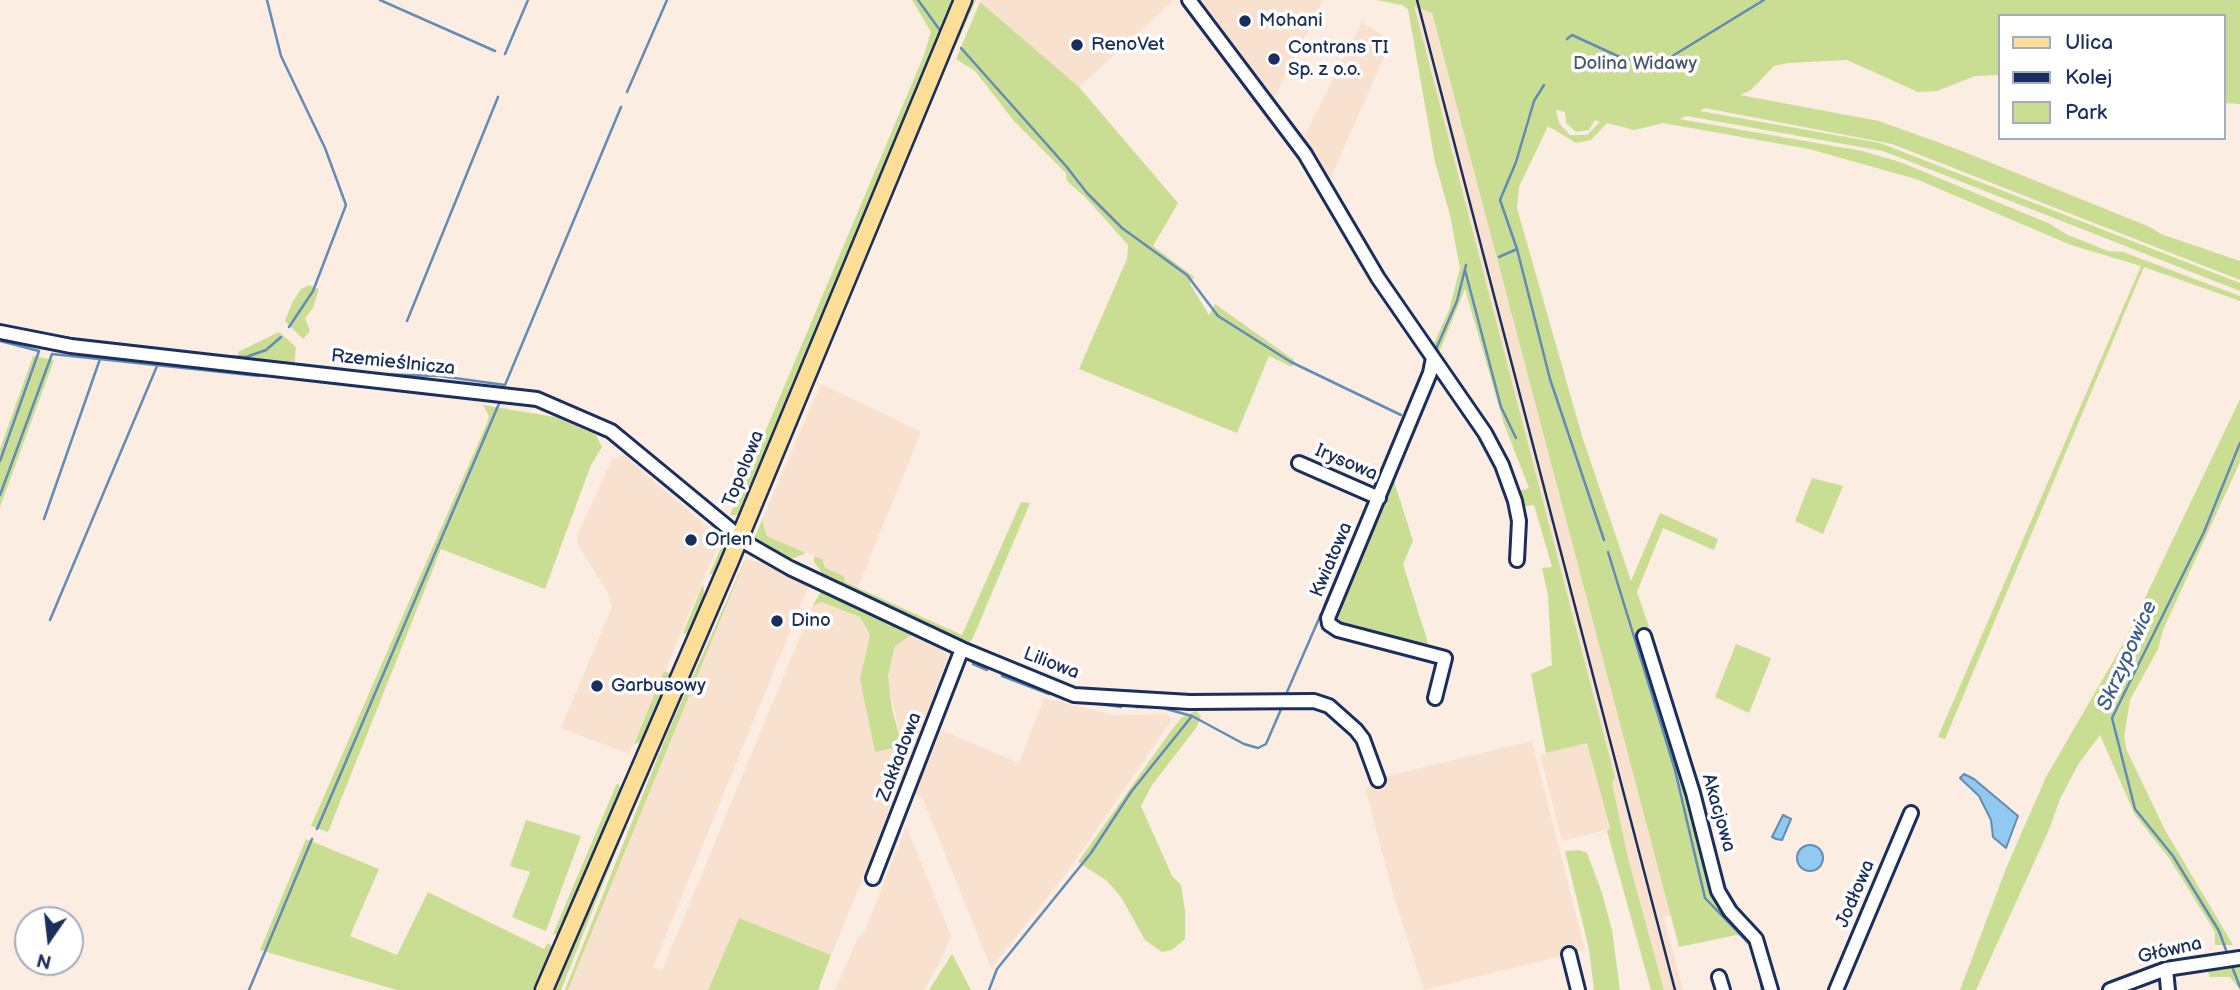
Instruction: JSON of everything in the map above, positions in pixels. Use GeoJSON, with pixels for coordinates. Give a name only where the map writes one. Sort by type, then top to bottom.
{"type":"FeatureCollection","features":[{"type":"Feature","properties":{"kind":"main road","name":"Topolowa"},"geometry":{"type":"LineString","coordinates":[[544,990],[740,538],[963,0]]}},
{"type":"Feature","properties":{"kind":"street"},"geometry":{"type":"LineString","coordinates":[[1189,0],[1305,154],[1361,251],[1485,433],[1509,481],[1519,521],[1517,560]]}},
{"type":"Feature","properties":{"kind":"street","name":"Rzemieślnicza"},"geometry":{"type":"LineString","coordinates":[[0,332],[71,346],[537,398],[611,431],[740,538]]}},
{"type":"Feature","properties":{"kind":"street","name":"Kwiatowa"},"geometry":{"type":"LineString","coordinates":[[1433,358],[1430,373],[1334,601],[1329,624],[1338,630],[1445,658],[1435,698]]}},
{"type":"Feature","properties":{"kind":"street","name":"Irysowa"},"geometry":{"type":"LineString","coordinates":[[1299,463],[1378,498]]}},
{"type":"Feature","properties":{"kind":"street","name":"Liliowa"},"geometry":{"type":"LineString","coordinates":[[740,538],[790,568],[962,649],[1074,695],[1190,702],[1314,701],[1329,706],[1363,739],[1378,780]]}},
{"type":"Feature","properties":{"kind":"street","name":"Akacjowa"},"geometry":{"type":"LineString","coordinates":[[1644,636],[1693,793],[1718,891],[1730,911],[1756,939],[1771,990]]}},
{"type":"Feature","properties":{"kind":"street","name":"Zakładowa"},"geometry":{"type":"LineString","coordinates":[[873,878],[962,649]]}},
{"type":"Feature","properties":{"kind":"street","name":"Jodłowa"},"geometry":{"type":"LineString","coordinates":[[1836,990],[1910,813]]}},
{"type":"Feature","properties":{"kind":"street"},"geometry":{"type":"LineString","coordinates":[[1569,954],[1578,990]]}},
{"type":"Feature","properties":{"kind":"street","name":"Główna"},"geometry":{"type":"LineString","coordinates":[[2110,990],[2166,969],[2240,958]]}},
{"type":"Feature","properties":{"kind":"street"},"geometry":{"type":"LineString","coordinates":[[2166,969],[2168,990]]}},
{"type":"Feature","properties":{"kind":"shaded area","name":"RenoVet"},"geometry":{"type":"Polygon","coordinates":[[[1174,0],[1079,87],[980,2],[1174,0]]]}},
{"type":"Feature","properties":{"kind":"shaded area"},"geometry":{"type":"Polygon","coordinates":[[[1196,0],[1323,0],[1274,98],[1196,0]]]}},
{"type":"Feature","properties":{"kind":"shaded area"},"geometry":{"type":"Polygon","coordinates":[[[1412,0],[1428,0],[1671,915],[1664,918],[1683,990],[1664,990],[1628,858],[1612,783],[1615,778],[1412,0]]]}},
{"type":"Feature","properties":{"kind":"shaded area"},"geometry":{"type":"Polygon","coordinates":[[[1362,22],[1391,41],[1327,186],[1301,143],[1362,22]]]}},
{"type":"Feature","properties":{"kind":"shaded area"},"geometry":{"type":"Polygon","coordinates":[[[821,384],[921,432],[857,589],[845,582],[844,576],[825,568],[822,559],[767,536],[762,520],[821,384]]]}},
{"type":"Feature","properties":{"kind":"shaded area"},"geometry":{"type":"Polygon","coordinates":[[[624,455],[721,539],[629,754],[561,728],[612,607],[608,593],[577,543],[577,536],[612,459],[624,455]]]}},
{"type":"Feature","properties":{"kind":"shaded area"},"geometry":{"type":"Polygon","coordinates":[[[745,560],[764,563],[809,585],[653,967],[662,970],[813,605],[822,601],[860,617],[870,635],[860,679],[902,746],[888,680],[895,646],[908,634],[938,647],[948,657],[879,840],[831,955],[739,918],[708,990],[568,990],[745,560]]]}},
{"type":"Feature","properties":{"kind":"shaded area"},"geometry":{"type":"Polygon","coordinates":[[[1044,698],[1113,715],[1167,714],[1172,720],[1068,871],[991,968],[922,797],[915,794],[941,730],[1019,763],[1044,698]]]}},
{"type":"Feature","properties":{"kind":"shaded area"},"geometry":{"type":"Polygon","coordinates":[[[1532,741],[1585,950],[1424,990],[1394,897],[1366,791],[1371,780],[1532,741]]]}},
{"type":"Feature","properties":{"kind":"shaded area"},"geometry":{"type":"Polygon","coordinates":[[[1587,742],[1610,829],[1562,841],[1540,755],[1587,742]]]}},
{"type":"Feature","properties":{"kind":"shaded area"},"geometry":{"type":"Polygon","coordinates":[[[906,826],[951,936],[924,990],[835,990],[858,938],[865,931],[906,826]]]}},
{"type":"Feature","properties":{"kind":"green space"},"geometry":{"type":"Polygon","coordinates":[[[912,0],[958,0],[741,515],[730,515],[924,55],[931,32],[912,0]]]}},
{"type":"Feature","properties":{"kind":"green space"},"geometry":{"type":"Polygon","coordinates":[[[968,0],[976,0],[954,50],[950,48],[968,0]]]}},
{"type":"Feature","properties":{"kind":"green space","name":"Dolina Widawy"},"geometry":{"type":"Polygon","coordinates":[[[1376,0],[2240,0],[2240,104],[2226,103],[2226,14],[1998,14],[1998,75],[1975,76],[1937,91],[1918,92],[1847,60],[1788,63],[1774,66],[1751,90],[1740,95],[1879,121],[1962,151],[2150,227],[2161,234],[2240,261],[2240,280],[1892,144],[1705,108],[1700,111],[1880,143],[2240,283],[2240,291],[1883,151],[1687,116],[1679,119],[1862,151],[1900,162],[2048,223],[2068,235],[2108,251],[2123,252],[2240,296],[2240,301],[2144,267],[1945,739],[1938,737],[2141,266],[2071,245],[1916,179],[1809,149],[1663,123],[1634,130],[1607,123],[1591,140],[1576,143],[1548,126],[1519,187],[1517,208],[1582,436],[1631,581],[1660,513],[1718,539],[1714,550],[1663,528],[1637,592],[1649,627],[1640,631],[1717,902],[1746,933],[1679,947],[1432,13],[1414,6],[1615,778],[1612,783],[1628,858],[1664,990],[1651,990],[1607,831],[1610,828],[1587,743],[1546,753],[1531,674],[1552,665],[1548,595],[1542,568],[1552,567],[1534,505],[1520,507],[1517,492],[1529,488],[1504,424],[1465,289],[1438,355],[1432,348],[1449,310],[1460,268],[1450,215],[1435,162],[1408,9],[1402,5],[1376,0]],[[1556,110],[1559,123],[1570,135],[1587,135],[1600,122],[1595,120],[1589,130],[1576,132],[1566,123],[1565,112],[1556,110]]]}},
{"type":"Feature","properties":{"kind":"green space"},"geometry":{"type":"Polygon","coordinates":[[[980,2],[1079,87],[1178,203],[1153,246],[1194,277],[1190,284],[1209,315],[1215,304],[1294,360],[1292,367],[1269,356],[1237,433],[1079,369],[1127,259],[1128,245],[1067,181],[1066,173],[1014,121],[975,71],[956,59],[980,2]]]}},
{"type":"Feature","properties":{"kind":"green space"},"geometry":{"type":"Polygon","coordinates":[[[946,55],[951,57],[834,336],[830,333],[946,55]]]}},
{"type":"Feature","properties":{"kind":"green space"},"geometry":{"type":"Polygon","coordinates":[[[309,285],[319,289],[313,308],[305,318],[310,331],[303,339],[285,321],[301,289],[309,285]]]}},
{"type":"Feature","properties":{"kind":"green space"},"geometry":{"type":"Polygon","coordinates":[[[279,332],[296,347],[294,367],[240,363],[238,352],[279,332]]]}},
{"type":"Feature","properties":{"kind":"green space"},"geometry":{"type":"Polygon","coordinates":[[[827,340],[832,342],[750,535],[750,531],[827,340]]]}},
{"type":"Feature","properties":{"kind":"green space"},"geometry":{"type":"Polygon","coordinates":[[[33,356],[54,360],[0,507],[0,449],[33,356]]]}},
{"type":"Feature","properties":{"kind":"green space"},"geometry":{"type":"Polygon","coordinates":[[[2240,399],[2240,462],[2163,630],[2158,649],[2130,700],[2124,737],[2127,751],[2165,830],[2233,945],[2215,945],[2215,932],[2169,858],[2135,815],[2100,735],[2079,763],[2060,799],[2048,832],[1976,990],[1960,990],[2007,866],[2046,777],[2123,644],[2240,399]]]}},
{"type":"Feature","properties":{"kind":"green space"},"geometry":{"type":"Polygon","coordinates":[[[483,405],[555,417],[596,435],[602,447],[591,465],[545,589],[441,549],[328,832],[311,826],[487,423],[489,416],[483,405]]]}},
{"type":"Feature","properties":{"kind":"green space"},"geometry":{"type":"Polygon","coordinates":[[[1393,478],[1413,541],[1403,564],[1430,649],[1338,620],[1339,611],[1393,478]]]}},
{"type":"Feature","properties":{"kind":"green space"},"geometry":{"type":"Polygon","coordinates":[[[1812,478],[1843,486],[1823,534],[1795,521],[1812,478]]]}},
{"type":"Feature","properties":{"kind":"green space"},"geometry":{"type":"Polygon","coordinates":[[[1021,502],[1030,503],[972,640],[966,645],[827,580],[814,562],[814,556],[822,559],[825,568],[844,576],[845,582],[962,635],[1021,502]]]}},
{"type":"Feature","properties":{"kind":"green space"},"geometry":{"type":"Polygon","coordinates":[[[762,520],[767,536],[806,553],[794,558],[784,558],[753,541],[762,520]]]}},
{"type":"Feature","properties":{"kind":"green space"},"geometry":{"type":"Polygon","coordinates":[[[727,534],[728,545],[717,572],[709,575],[727,534]]]}},
{"type":"Feature","properties":{"kind":"green space"},"geometry":{"type":"Polygon","coordinates":[[[748,553],[568,990],[565,990],[667,734],[748,553]]]}},
{"type":"Feature","properties":{"kind":"green space"},"geometry":{"type":"Polygon","coordinates":[[[703,584],[705,599],[688,634],[683,633],[703,584]]]}},
{"type":"Feature","properties":{"kind":"green space"},"geometry":{"type":"Polygon","coordinates":[[[823,588],[910,628],[911,635],[895,646],[888,676],[892,709],[902,746],[875,752],[860,679],[870,635],[860,617],[822,602],[813,605],[823,588]]]}},
{"type":"Feature","properties":{"kind":"green space"},"geometry":{"type":"Polygon","coordinates":[[[1736,644],[1771,658],[1749,713],[1715,697],[1736,644]]]}},
{"type":"Feature","properties":{"kind":"green space"},"geometry":{"type":"Polygon","coordinates":[[[664,671],[674,675],[644,741],[634,744],[664,671]]]}},
{"type":"Feature","properties":{"kind":"green space"},"geometry":{"type":"Polygon","coordinates":[[[1196,711],[1201,716],[1196,728],[1152,785],[1141,806],[1172,876],[1181,885],[1185,911],[1185,939],[1172,950],[1162,952],[1145,940],[1121,897],[1107,881],[1078,862],[1182,717],[1196,711]]]}},
{"type":"Feature","properties":{"kind":"green space"},"geometry":{"type":"Polygon","coordinates":[[[650,765],[561,990],[550,990],[650,765]]]}},
{"type":"Feature","properties":{"kind":"green space"},"geometry":{"type":"Polygon","coordinates":[[[617,783],[623,790],[560,936],[553,934],[617,783]]]}},
{"type":"Feature","properties":{"kind":"green space"},"geometry":{"type":"Polygon","coordinates":[[[526,820],[581,836],[546,931],[512,917],[530,872],[510,866],[526,820]]]}},
{"type":"Feature","properties":{"kind":"green space"},"geometry":{"type":"Polygon","coordinates":[[[306,839],[379,869],[350,936],[397,955],[428,892],[544,949],[548,943],[551,945],[554,952],[539,990],[397,990],[260,950],[306,839]]]}},
{"type":"Feature","properties":{"kind":"green space"},"geometry":{"type":"Polygon","coordinates":[[[1580,850],[1587,853],[1602,893],[1612,930],[1620,990],[1594,990],[1589,949],[1565,851],[1580,850]]]}},
{"type":"Feature","properties":{"kind":"green space"},"geometry":{"type":"Polygon","coordinates":[[[739,918],[831,955],[818,990],[708,990],[739,918]]]}},
{"type":"Feature","properties":{"kind":"green space"},"geometry":{"type":"Polygon","coordinates":[[[952,954],[971,990],[929,990],[952,954]]]}},
{"type":"Feature","properties":{"kind":"green space"},"geometry":{"type":"Polygon","coordinates":[[[2240,963],[2240,990],[2230,977],[2210,977],[2207,969],[2240,963]]]}},
{"type":"Feature","properties":{"kind":"water"},"geometry":{"type":"Polygon","coordinates":[[[1964,774],[1974,779],[2018,816],[2006,848],[1993,837],[1991,820],[1979,796],[1960,778],[1964,774]]]}},
{"type":"Feature","properties":{"kind":"water"},"geometry":{"type":"Polygon","coordinates":[[[1783,815],[1791,819],[1782,840],[1772,837],[1783,815]]]}},
{"type":"Feature","properties":{"kind":"water"},"geometry":{"type":"Polygon","coordinates":[[[1810,845],[1819,849],[1823,858],[1819,867],[1810,871],[1801,867],[1797,858],[1801,849],[1810,845]]]}},
{"type":"Feature","properties":{"kind":"waterway"},"geometry":{"type":"LineString","coordinates":[[267,0],[281,56],[325,148],[346,205],[313,291],[289,327]]}},
{"type":"Feature","properties":{"kind":"waterway"},"geometry":{"type":"LineString","coordinates":[[380,0],[495,51]]}},
{"type":"Feature","properties":{"kind":"waterway"},"geometry":{"type":"LineString","coordinates":[[505,54],[528,0]]}},
{"type":"Feature","properties":{"kind":"waterway"},"geometry":{"type":"LineString","coordinates":[[627,92],[667,0]]}},
{"type":"Feature","properties":{"kind":"waterway"},"geometry":{"type":"LineString","coordinates":[[918,0],[942,33]]}},
{"type":"Feature","properties":{"kind":"waterway"},"geometry":{"type":"LineString","coordinates":[[1567,39],[1572,35],[1622,58],[1656,66],[1764,0]]}},
{"type":"Feature","properties":{"kind":"waterway"},"geometry":{"type":"LineString","coordinates":[[961,48],[1087,193],[1122,228],[1187,275],[1218,316],[1291,362],[1401,415]]}},
{"type":"Feature","properties":{"kind":"waterway"},"geometry":{"type":"LineString","coordinates":[[1544,85],[1534,101],[1516,162],[1500,200],[1517,249],[1550,379],[1604,540]]}},
{"type":"Feature","properties":{"kind":"waterway"},"geometry":{"type":"LineString","coordinates":[[407,321],[498,97]]}},
{"type":"Feature","properties":{"kind":"waterway"},"geometry":{"type":"LineString","coordinates":[[373,374],[440,376],[505,385],[621,107]]}},
{"type":"Feature","properties":{"kind":"waterway"},"geometry":{"type":"LineString","coordinates":[[1499,257],[1517,249]]}},
{"type":"Feature","properties":{"kind":"waterway"},"geometry":{"type":"LineString","coordinates":[[1436,349],[1457,301],[1466,265]]}},
{"type":"Feature","properties":{"kind":"waterway"},"geometry":{"type":"LineString","coordinates":[[1465,270],[1501,407],[1516,438]]}},
{"type":"Feature","properties":{"kind":"waterway"},"geometry":{"type":"LineString","coordinates":[[7,327],[97,343]]}},
{"type":"Feature","properties":{"kind":"waterway"},"geometry":{"type":"LineString","coordinates":[[217,356],[246,357],[266,350],[281,337]]}},
{"type":"Feature","properties":{"kind":"waterway"},"geometry":{"type":"LineString","coordinates":[[0,341],[39,351],[0,461]]}},
{"type":"Feature","properties":{"kind":"waterway"},"geometry":{"type":"LineString","coordinates":[[0,495],[52,354],[259,376]]}},
{"type":"Feature","properties":{"kind":"waterway"},"geometry":{"type":"LineString","coordinates":[[44,519],[100,359]]}},
{"type":"Feature","properties":{"kind":"waterway"},"geometry":{"type":"LineString","coordinates":[[260,361],[293,365]]}},
{"type":"Feature","properties":{"kind":"waterway"},"geometry":{"type":"LineString","coordinates":[[50,620],[157,366]]}},
{"type":"Feature","properties":{"kind":"waterway"},"geometry":{"type":"LineString","coordinates":[[308,367],[328,369]]}},
{"type":"Feature","properties":{"kind":"waterway"},"geometry":{"type":"LineString","coordinates":[[317,829],[501,399]]}},
{"type":"Feature","properties":{"kind":"waterway","name":"Skrzypowice"},"geometry":{"type":"LineString","coordinates":[[2226,950],[2219,931],[2173,856],[2135,809],[2112,718],[2204,532],[2240,443]]}},
{"type":"Feature","properties":{"kind":"waterway"},"geometry":{"type":"LineString","coordinates":[[1344,559],[1359,526]]}},
{"type":"Feature","properties":{"kind":"waterway"},"geometry":{"type":"LineString","coordinates":[[1608,552],[1675,770],[1705,898],[1754,949]]}},
{"type":"Feature","properties":{"kind":"waterway"},"geometry":{"type":"LineString","coordinates":[[1324,607],[1341,567]]}},
{"type":"Feature","properties":{"kind":"waterway"},"geometry":{"type":"LineString","coordinates":[[1287,692],[1321,614]]}},
{"type":"Feature","properties":{"kind":"waterway"},"geometry":{"type":"LineString","coordinates":[[973,664],[987,670]]}},
{"type":"Feature","properties":{"kind":"waterway"},"geometry":{"type":"LineString","coordinates":[[1002,676],[1049,694]]}},
{"type":"Feature","properties":{"kind":"waterway"},"geometry":{"type":"LineString","coordinates":[[1063,699],[1121,707]]}},
{"type":"Feature","properties":{"kind":"waterway"},"geometry":{"type":"LineString","coordinates":[[1136,707],[1159,707],[1192,716]]}},
{"type":"Feature","properties":{"kind":"waterway"},"geometry":{"type":"LineString","coordinates":[[989,990],[997,969],[1091,853],[1131,792],[1192,716],[1244,744],[1258,748],[1266,744],[1282,707]]}},
{"type":"Feature","properties":{"kind":"waterway"},"geometry":{"type":"LineString","coordinates":[[249,990],[312,839]]}},
{"type":"Feature","properties":{"kind":"waterway","name":"Skrzypowice"},"geometry":{"type":"LineString","coordinates":[[2231,964],[2240,987]]}},
{"type":"Feature","properties":{"kind":"waterway"},"geometry":{"type":"LineString","coordinates":[[1758,966],[1762,990]]}},
{"type":"Feature","properties":{"kind":"railway"},"geometry":{"type":"LineString","coordinates":[[1417,0],[1675,990]]}},
{"type":"Feature","properties":{"kind":"place","name":"Mohani"},"geometry":{"type":"Point","coordinates":[1245,21]}},
{"type":"Feature","properties":{"kind":"place","name":"RenoVet"},"geometry":{"type":"Point","coordinates":[1077,45]}},
{"type":"Feature","properties":{"kind":"place","name":"Contrans TI Sp. z o.o."},"geometry":{"type":"Point","coordinates":[1274,59]}},
{"type":"Feature","properties":{"kind":"place","name":"Orlen"},"geometry":{"type":"Point","coordinates":[691,540]}},
{"type":"Feature","properties":{"kind":"place","name":"Dino"},"geometry":{"type":"Point","coordinates":[777,621]}},
{"type":"Feature","properties":{"kind":"place","name":"Garbusowy"},"geometry":{"type":"Point","coordinates":[597,686]}}]}
